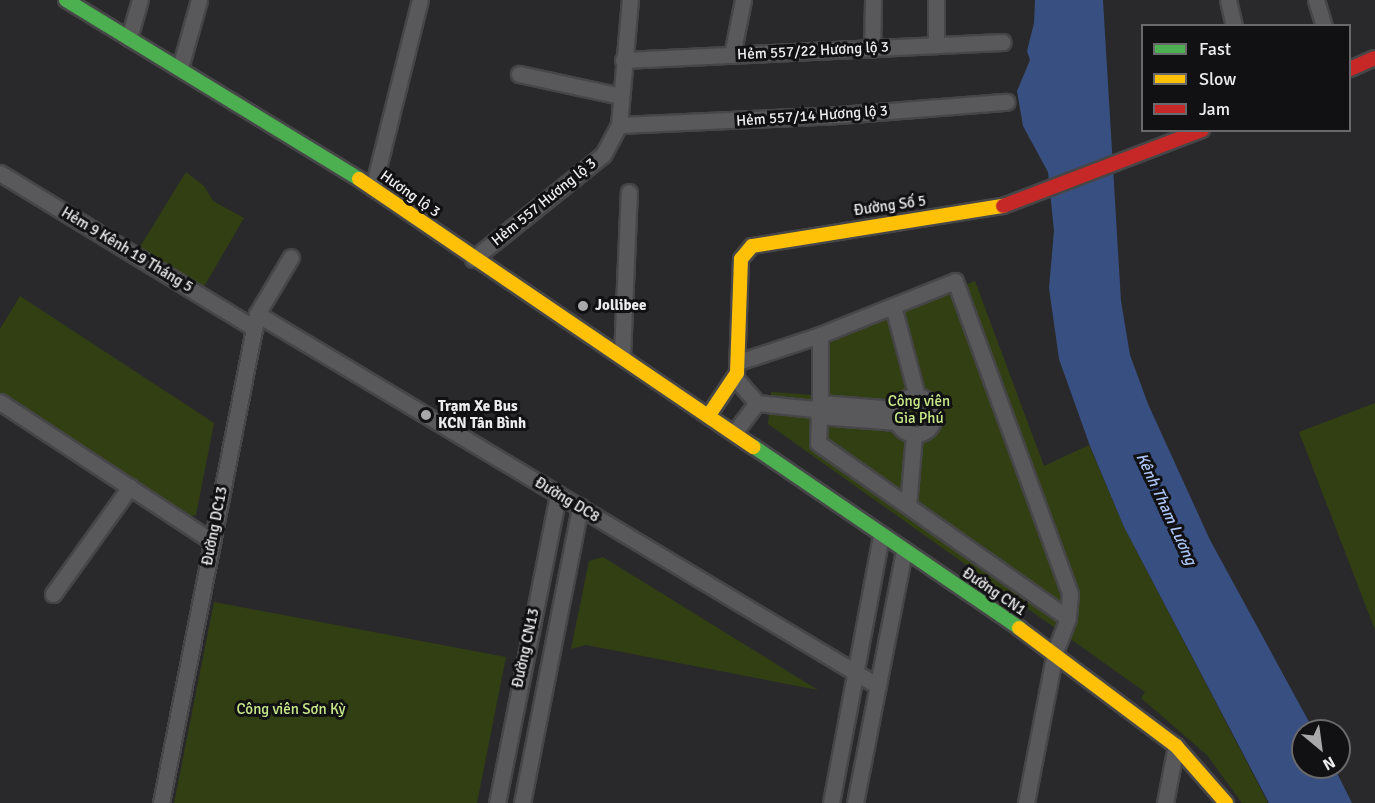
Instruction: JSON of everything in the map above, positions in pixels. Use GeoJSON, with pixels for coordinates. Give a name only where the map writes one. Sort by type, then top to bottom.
{"type":"FeatureCollection","features":[{"type":"Feature","properties":{"kind":"street","name":"Hương lộ 3"},"geometry":{"type":"LineString","coordinates":[[66,0],[373,188],[473,259],[730,430]]}},
{"type":"Feature","properties":{"kind":"street"},"geometry":{"type":"LineString","coordinates":[[129,38],[140,0]]}},
{"type":"Feature","properties":{"kind":"street"},"geometry":{"type":"LineString","coordinates":[[180,68],[199,0]]}},
{"type":"Feature","properties":{"kind":"street"},"geometry":{"type":"LineString","coordinates":[[373,188],[420,0]]}},
{"type":"Feature","properties":{"kind":"street","name":"Hẻm 557 Hương lộ 3"},"geometry":{"type":"LineString","coordinates":[[473,259],[603,155],[619,125],[630,0]]}},
{"type":"Feature","properties":{"kind":"street"},"geometry":{"type":"LineString","coordinates":[[732,55],[743,0]]}},
{"type":"Feature","properties":{"kind":"street"},"geometry":{"type":"LineString","coordinates":[[872,49],[873,0]]}},
{"type":"Feature","properties":{"kind":"street"},"geometry":{"type":"LineString","coordinates":[[936,0],[936,45]]}},
{"type":"Feature","properties":{"kind":"street"},"geometry":{"type":"LineString","coordinates":[[1228,0],[1234,24]]}},
{"type":"Feature","properties":{"kind":"street"},"geometry":{"type":"LineString","coordinates":[[1316,0],[1323,24]]}},
{"type":"Feature","properties":{"kind":"street","name":"Hẻm 557/22 Hương lộ 3"},"geometry":{"type":"LineString","coordinates":[[623,60],[1003,42]]}},
{"type":"Feature","properties":{"kind":"street"},"geometry":{"type":"LineString","coordinates":[[1351,69],[1375,58]]}},
{"type":"Feature","properties":{"kind":"street"},"geometry":{"type":"LineString","coordinates":[[519,74],[621,96]]}},
{"type":"Feature","properties":{"kind":"street","name":"Hẻm 557/14 Hương lộ 3"},"geometry":{"type":"LineString","coordinates":[[619,125],[839,115],[1006,102]]}},
{"type":"Feature","properties":{"kind":"street","name":"Đường Số 5"},"geometry":{"type":"LineString","coordinates":[[708,415],[735,378],[738,362],[741,259],[756,244],[1015,204],[1197,132]]}},
{"type":"Feature","properties":{"kind":"street","name":"Hẻm 9 Kênh 19 Tháng 5"},"geometry":{"type":"LineString","coordinates":[[0,173],[255,321]]}},
{"type":"Feature","properties":{"kind":"street"},"geometry":{"type":"LineString","coordinates":[[622,356],[629,192]]}},
{"type":"Feature","properties":{"kind":"street","name":"Đường DC13"},"geometry":{"type":"LineString","coordinates":[[160,803],[255,321],[291,257]]}},
{"type":"Feature","properties":{"kind":"street"},"geometry":{"type":"LineString","coordinates":[[738,362],[820,335],[955,281],[1067,581],[1068,618],[1055,652],[1026,803]]}},
{"type":"Feature","properties":{"kind":"street"},"geometry":{"type":"LineString","coordinates":[[893,306],[917,396]]}},
{"type":"Feature","properties":{"kind":"street","name":"Đường DC8"},"geometry":{"type":"LineString","coordinates":[[255,321],[558,494],[878,686]]}},
{"type":"Feature","properties":{"kind":"street"},"geometry":{"type":"LineString","coordinates":[[820,335],[818,443],[1068,618]]}},
{"type":"Feature","properties":{"kind":"street"},"geometry":{"type":"LineString","coordinates":[[735,378],[758,403],[897,415],[914,434],[908,506]]}},
{"type":"Feature","properties":{"kind":"street"},"geometry":{"type":"LineString","coordinates":[[897,415],[906,399],[917,396],[928,401],[934,415],[928,429],[914,434]]}},
{"type":"Feature","properties":{"kind":"street"},"geometry":{"type":"LineString","coordinates":[[0,402],[212,541]]}},
{"type":"Feature","properties":{"kind":"street"},"geometry":{"type":"LineString","coordinates":[[730,430],[758,403]]}},
{"type":"Feature","properties":{"kind":"street","name":"Đường CN1"},"geometry":{"type":"LineString","coordinates":[[730,430],[904,552],[1055,652],[1176,746],[1226,803]]}},
{"type":"Feature","properties":{"kind":"street"},"geometry":{"type":"LineString","coordinates":[[53,594],[130,487]]}},
{"type":"Feature","properties":{"kind":"street","name":"Đường CN13"},"geometry":{"type":"LineString","coordinates":[[497,803],[558,494]]}},
{"type":"Feature","properties":{"kind":"street","name":"Đường CN13"},"geometry":{"type":"LineString","coordinates":[[522,803],[580,507]]}},
{"type":"Feature","properties":{"kind":"street"},"geometry":{"type":"LineString","coordinates":[[831,803],[881,536]]}},
{"type":"Feature","properties":{"kind":"street"},"geometry":{"type":"LineString","coordinates":[[855,803],[904,552]]}},
{"type":"Feature","properties":{"kind":"street"},"geometry":{"type":"LineString","coordinates":[[1165,803],[1176,746]]}},
{"type":"Feature","properties":{"kind":"green space"},"geometry":{"type":"Polygon","coordinates":[[[186,172],[204,186],[213,201],[244,218],[202,290],[138,250],[186,172]]]}},
{"type":"Feature","properties":{"kind":"green space","name":"Công viên Gia Phú"},"geometry":{"type":"Polygon","coordinates":[[[975,281],[1044,466],[1089,445],[1124,527],[1268,803],[1242,803],[1207,755],[1141,698],[1145,692],[768,424],[771,392],[814,395],[825,340],[975,281]]]}},
{"type":"Feature","properties":{"kind":"green space"},"geometry":{"type":"Polygon","coordinates":[[[20,296],[214,423],[196,515],[187,517],[0,394],[0,329],[20,296]]]}},
{"type":"Feature","properties":{"kind":"green space"},"geometry":{"type":"Polygon","coordinates":[[[1375,403],[1375,630],[1299,432],[1375,403]]]}},
{"type":"Feature","properties":{"kind":"green space"},"geometry":{"type":"Polygon","coordinates":[[[603,557],[818,690],[586,645],[571,649],[589,561],[603,557]]]}},
{"type":"Feature","properties":{"kind":"green space","name":"Công viên Sơn Kỳ"},"geometry":{"type":"Polygon","coordinates":[[[214,602],[506,657],[477,803],[174,803],[214,602]]]}},
{"type":"Feature","properties":{"kind":"water","name":"Kênh Tham Lương"},"geometry":{"type":"Polygon","coordinates":[[[1035,0],[1103,0],[1121,301],[1130,355],[1148,404],[1210,540],[1307,719],[1291,719],[1291,779],[1340,779],[1352,803],[1269,803],[1124,527],[1090,446],[1059,359],[1049,288],[1054,231],[1048,172],[1023,126],[1017,91],[1030,60],[1027,51],[1034,23],[1035,0]]]}},
{"type":"Feature","properties":{"kind":"traffic: fast"},"geometry":{"type":"LineString","coordinates":[[66,0],[359,179]]}},
{"type":"Feature","properties":{"kind":"traffic: fast"},"geometry":{"type":"LineString","coordinates":[[754,447],[1019,628]]}},
{"type":"Feature","properties":{"kind":"traffic: slow"},"geometry":{"type":"LineString","coordinates":[[359,179],[754,447]]}},
{"type":"Feature","properties":{"kind":"traffic: slow"},"geometry":{"type":"LineString","coordinates":[[709,415],[737,373],[741,259],[752,246],[1003,206]]}},
{"type":"Feature","properties":{"kind":"traffic: slow"},"geometry":{"type":"LineString","coordinates":[[1019,628],[1176,746],[1226,803]]}},
{"type":"Feature","properties":{"kind":"traffic: jam"},"geometry":{"type":"LineString","coordinates":[[1351,69],[1375,58]]}},
{"type":"Feature","properties":{"kind":"traffic: jam"},"geometry":{"type":"LineString","coordinates":[[1003,206],[1197,132]]}},
{"type":"Feature","properties":{"kind":"place","name":"Jollibee"},"geometry":{"type":"Point","coordinates":[583,306]}},
{"type":"Feature","properties":{"kind":"place","name":"Trạm Xe Bus KCN Tân Bình"},"geometry":{"type":"Point","coordinates":[426,415]}}]}
